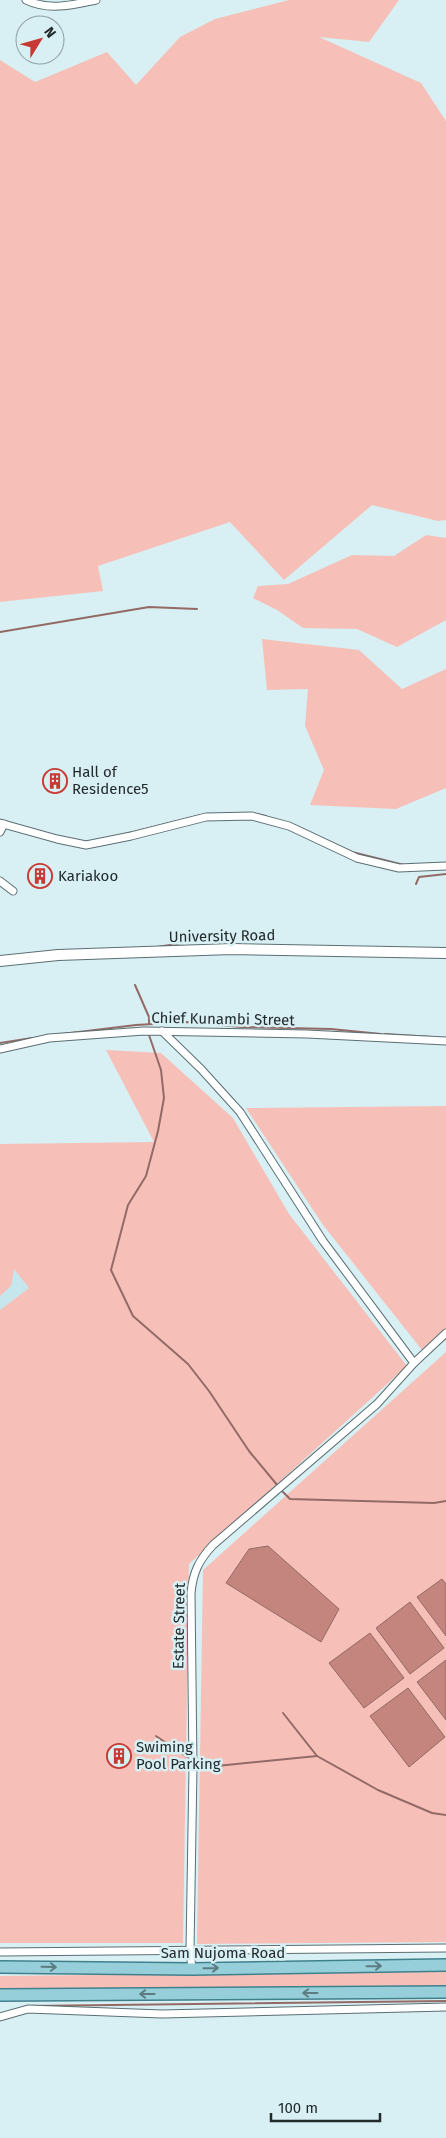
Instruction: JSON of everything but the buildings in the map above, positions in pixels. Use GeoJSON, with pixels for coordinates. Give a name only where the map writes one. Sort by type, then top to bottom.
{"type":"FeatureCollection","features":[{"type":"Feature","properties":{"kind":"main road","name":"Sam Nujoma Road"},"geometry":{"type":"LineString","coordinates":[[0,1967],[192,1969],[446,1965]]}},
{"type":"Feature","properties":{"kind":"main road"},"geometry":{"type":"LineString","coordinates":[[0,1995],[446,1992]]}},
{"type":"Feature","properties":{"kind":"street"},"geometry":{"type":"LineString","coordinates":[[26,0],[40,5],[55,7],[96,0]]}},
{"type":"Feature","properties":{"kind":"street"},"geometry":{"type":"LineString","coordinates":[[0,832],[2,823],[57,839],[86,845],[206,817],[252,816],[289,826],[357,858],[399,868],[446,866]]}},
{"type":"Feature","properties":{"kind":"street"},"geometry":{"type":"LineString","coordinates":[[0,881],[13,891]]}},
{"type":"Feature","properties":{"kind":"street","name":"University Road"},"geometry":{"type":"LineString","coordinates":[[0,961],[58,955],[232,949],[446,953]]}},
{"type":"Feature","properties":{"kind":"street"},"geometry":{"type":"LineString","coordinates":[[162,1031],[201,1069],[240,1112],[323,1240],[414,1363]]}},
{"type":"Feature","properties":{"kind":"street","name":"Chief Kunambi Street"},"geometry":{"type":"LineString","coordinates":[[0,1049],[49,1038],[162,1031],[307,1034],[446,1041]]}},
{"type":"Feature","properties":{"kind":"street","name":"Estate Street"},"geometry":{"type":"LineString","coordinates":[[192,1969],[190,1950],[193,1767],[191,1593],[193,1575],[201,1558],[213,1545],[377,1404],[414,1363],[446,1333]]}},
{"type":"Feature","properties":{"kind":"street"},"geometry":{"type":"LineString","coordinates":[[0,1952],[446,1948]]}},
{"type":"Feature","properties":{"kind":"street"},"geometry":{"type":"LineString","coordinates":[[0,2017],[28,2009],[162,2014],[446,2007]]}},
{"type":"Feature","properties":{"kind":"shaded area"},"geometry":{"type":"Polygon","coordinates":[[[289,0],[399,0],[369,42],[319,37],[421,83],[446,121],[446,520],[438,521],[372,505],[284,580],[230,522],[98,566],[103,591],[0,602],[0,60],[35,82],[107,52],[136,85],[180,37],[215,19],[289,0]]]}},
{"type":"Feature","properties":{"kind":"shaded area"},"geometry":{"type":"Polygon","coordinates":[[[426,535],[446,538],[446,620],[397,647],[357,629],[303,628],[277,610],[253,598],[258,586],[288,584],[352,555],[394,556],[426,535]]]}},
{"type":"Feature","properties":{"kind":"shaded area"},"geometry":{"type":"Polygon","coordinates":[[[262,639],[359,650],[402,689],[446,669],[446,788],[396,809],[310,805],[324,770],[305,726],[308,689],[267,690],[262,639]]]}},
{"type":"Feature","properties":{"kind":"shaded area"},"geometry":{"type":"Polygon","coordinates":[[[106,1050],[161,1053],[233,1118],[289,1214],[407,1366],[189,1564],[183,1943],[0,1943],[0,1310],[29,1288],[14,1269],[11,1286],[0,1296],[0,1144],[154,1142],[106,1050]]]}},
{"type":"Feature","properties":{"kind":"shaded area"},"geometry":{"type":"Polygon","coordinates":[[[446,1106],[446,1328],[422,1350],[323,1225],[246,1108],[446,1106]]]}},
{"type":"Feature","properties":{"kind":"shaded area"},"geometry":{"type":"Polygon","coordinates":[[[0,1248],[29,1288],[0,1310],[0,1248]]]}},
{"type":"Feature","properties":{"kind":"shaded area"},"geometry":{"type":"Polygon","coordinates":[[[446,1352],[446,1942],[197,1944],[203,1570],[446,1352]]]}},
{"type":"Feature","properties":{"kind":"shaded area"},"geometry":{"type":"Polygon","coordinates":[[[268,1546],[339,1609],[321,1642],[226,1583],[249,1549],[268,1546]]]}},
{"type":"Feature","properties":{"kind":"shaded area"},"geometry":{"type":"Polygon","coordinates":[[[442,1579],[446,1584],[446,1636],[417,1597],[442,1579]]]}},
{"type":"Feature","properties":{"kind":"shaded area"},"geometry":{"type":"Polygon","coordinates":[[[410,1602],[444,1648],[410,1674],[376,1628],[410,1602]]]}},
{"type":"Feature","properties":{"kind":"shaded area"},"geometry":{"type":"Polygon","coordinates":[[[370,1633],[404,1678],[364,1708],[329,1663],[370,1633]]]}},
{"type":"Feature","properties":{"kind":"shaded area"},"geometry":{"type":"Polygon","coordinates":[[[446,1660],[446,1720],[417,1682],[446,1660]]]}},
{"type":"Feature","properties":{"kind":"shaded area"},"geometry":{"type":"Polygon","coordinates":[[[408,1688],[445,1737],[409,1767],[370,1716],[408,1688]]]}},
{"type":"Feature","properties":{"kind":"shaded area"},"geometry":{"type":"Polygon","coordinates":[[[446,1971],[446,1989],[0,1995],[0,1976],[446,1971]]]}},
{"type":"Feature","properties":{"kind":"waterway"},"geometry":{"type":"LineString","coordinates":[[0,632],[149,607],[197,609]]}},
{"type":"Feature","properties":{"kind":"waterway"},"geometry":{"type":"LineString","coordinates":[[251,813],[266,816]]}},
{"type":"Feature","properties":{"kind":"waterway"},"geometry":{"type":"LineString","coordinates":[[121,835],[201,815]]}},
{"type":"Feature","properties":{"kind":"waterway"},"geometry":{"type":"LineString","coordinates":[[294,825],[352,852],[404,865]]}},
{"type":"Feature","properties":{"kind":"waterway"},"geometry":{"type":"LineString","coordinates":[[416,884],[419,877],[446,874]]}},
{"type":"Feature","properties":{"kind":"waterway"},"geometry":{"type":"LineString","coordinates":[[157,947],[170,945],[184,946]]}},
{"type":"Feature","properties":{"kind":"waterway"},"geometry":{"type":"LineString","coordinates":[[135,985],[149,1017],[149,1024]]}},
{"type":"Feature","properties":{"kind":"waterway"},"geometry":{"type":"LineString","coordinates":[[62,1034],[136,1025],[188,1022],[241,1027],[331,1029],[381,1034]]}},
{"type":"Feature","properties":{"kind":"waterway"},"geometry":{"type":"LineString","coordinates":[[385,1034],[432,1037]]}},
{"type":"Feature","properties":{"kind":"waterway"},"geometry":{"type":"LineString","coordinates":[[149,1035],[161,1070],[164,1098],[158,1131],[146,1176],[128,1205],[111,1270],[133,1316],[188,1364],[209,1391],[249,1451],[278,1486]]}},
{"type":"Feature","properties":{"kind":"waterway"},"geometry":{"type":"LineString","coordinates":[[0,1043],[32,1038]]}},
{"type":"Feature","properties":{"kind":"waterway"},"geometry":{"type":"LineString","coordinates":[[281,1490],[290,1499],[434,1503],[446,1501]]}},
{"type":"Feature","properties":{"kind":"waterway"},"geometry":{"type":"LineString","coordinates":[[283,1713],[317,1756],[378,1790],[432,1813],[446,1815]]}},
{"type":"Feature","properties":{"kind":"waterway"},"geometry":{"type":"LineString","coordinates":[[156,1736],[190,1759]]}},
{"type":"Feature","properties":{"kind":"waterway"},"geometry":{"type":"LineString","coordinates":[[197,1768],[317,1756]]}},
{"type":"Feature","properties":{"kind":"waterway"},"geometry":{"type":"LineString","coordinates":[[29,2006],[446,2001]]}},
{"type":"Feature","properties":{"kind":"place","name":"Hall of Residence5"},"geometry":{"type":"Point","coordinates":[55,781]}},
{"type":"Feature","properties":{"kind":"place","name":"Kariakoo"},"geometry":{"type":"Point","coordinates":[40,876]}},
{"type":"Feature","properties":{"kind":"place","name":"Swiming Pool Parking"},"geometry":{"type":"Point","coordinates":[119,1756]}}]}
